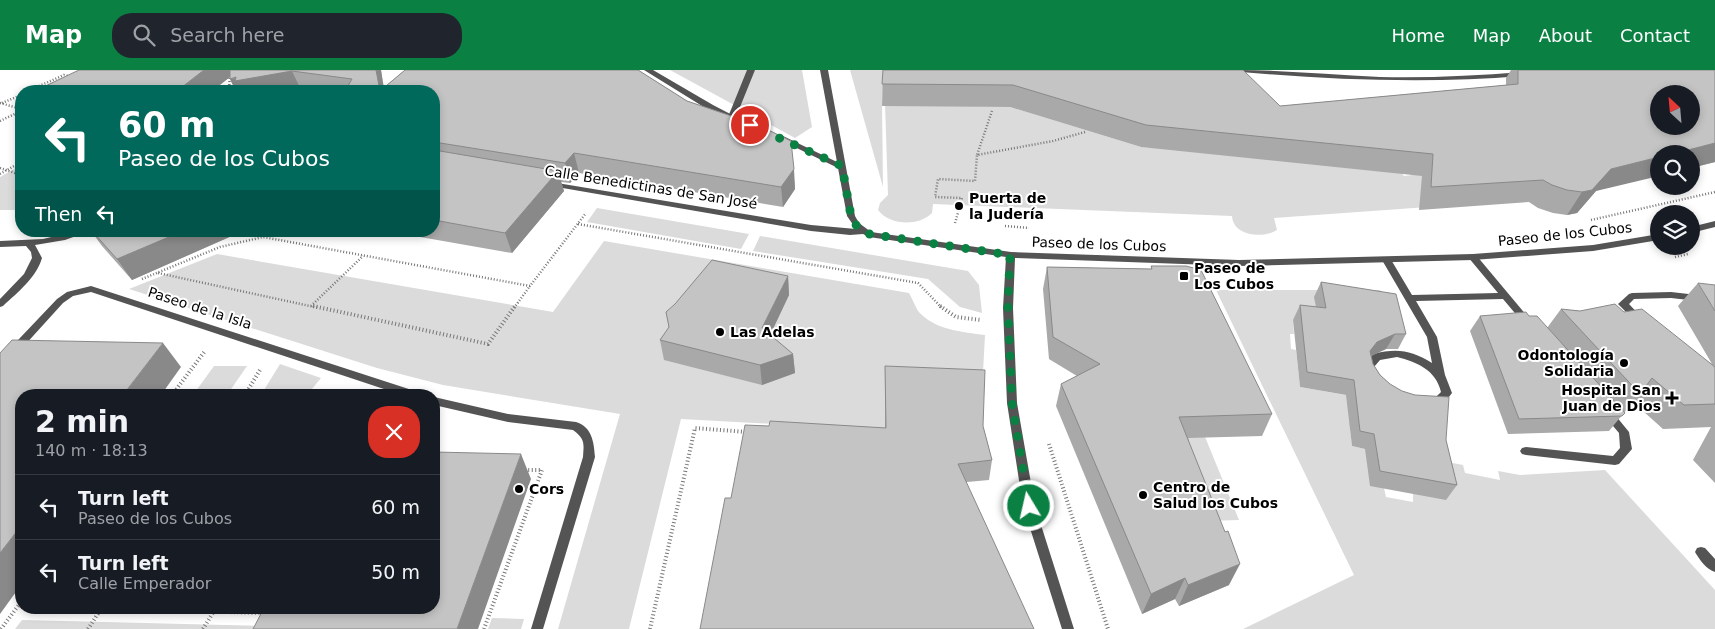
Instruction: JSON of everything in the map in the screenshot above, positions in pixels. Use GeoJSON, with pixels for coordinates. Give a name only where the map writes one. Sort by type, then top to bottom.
{"type":"FeatureCollection","features":[{"type":"Feature","properties":{"kind":"street"},"geometry":{"type":"LineString","coordinates":[[648,70],[710,107],[741,121]]}},
{"type":"Feature","properties":{"kind":"street"},"geometry":{"type":"LineString","coordinates":[[732,117],[751,70]]}},
{"type":"Feature","properties":{"kind":"street"},"geometry":{"type":"LineString","coordinates":[[824,70],[851,216],[856,225],[864,231]]}},
{"type":"Feature","properties":{"kind":"street"},"geometry":{"type":"LineString","coordinates":[[1241,70],[1371,79],[1405,79],[1512,72],[1525,73]]}},
{"type":"Feature","properties":{"kind":"street"},"geometry":{"type":"LineString","coordinates":[[1397,70],[1405,79]]}},
{"type":"Feature","properties":{"kind":"street"},"geometry":{"type":"LineString","coordinates":[[768,133],[842,166]]}},
{"type":"Feature","properties":{"kind":"street","name":"Calle Benedictinas de San José"},"geometry":{"type":"LineString","coordinates":[[539,182],[811,228],[842,232],[864,231]]}},
{"type":"Feature","properties":{"kind":"street"},"geometry":{"type":"LineString","coordinates":[[1700,228],[1715,224]]}},
{"type":"Feature","properties":{"kind":"street","name":"Paseo de los Cubos"},"geometry":{"type":"LineString","coordinates":[[864,231],[869,234],[1010,255],[1239,263],[1473,257],[1593,248],[1650,238]]}},
{"type":"Feature","properties":{"kind":"street"},"geometry":{"type":"LineString","coordinates":[[0,244],[29,244],[67,237]]}},
{"type":"Feature","properties":{"kind":"street"},"geometry":{"type":"LineString","coordinates":[[0,304],[20,285],[35,264],[36,253],[29,244]]}},
{"type":"Feature","properties":{"kind":"street"},"geometry":{"type":"LineString","coordinates":[[1010,255],[1008,308],[1012,403],[1029,506],[1068,629]]}},
{"type":"Feature","properties":{"kind":"street"},"geometry":{"type":"LineString","coordinates":[[1473,257],[1537,334]]}},
{"type":"Feature","properties":{"kind":"street"},"geometry":{"type":"LineString","coordinates":[[1387,260],[1432,337],[1440,375],[1446,384],[1447,393],[1442,400],[1435,404],[1410,405],[1385,394],[1375,386],[1369,377],[1368,368],[1371,362],[1377,357],[1386,354],[1397,354],[1422,361],[1440,375]]}},
{"type":"Feature","properties":{"kind":"street","name":"Paseo de la Isla"},"geometry":{"type":"LineString","coordinates":[[0,365],[60,301],[70,294],[91,289],[396,389]]}},
{"type":"Feature","properties":{"kind":"street"},"geometry":{"type":"LineString","coordinates":[[1650,329],[1622,304],[1632,296],[1671,295],[1715,300]]}},
{"type":"Feature","properties":{"kind":"street"},"geometry":{"type":"LineString","coordinates":[[1409,298],[1506,296]]}},
{"type":"Feature","properties":{"kind":"street"},"geometry":{"type":"LineString","coordinates":[[440,402],[508,418],[576,426],[585,433],[589,443],[589,457],[538,629]]}},
{"type":"Feature","properties":{"kind":"street"},"geometry":{"type":"LineString","coordinates":[[1526,451],[1615,461],[1626,450],[1624,432],[1599,404]]}},
{"type":"Feature","properties":{"kind":"street"},"geometry":{"type":"LineString","coordinates":[[1701,552],[1715,567]]}},
{"type":"Feature","properties":{"kind":"path"},"geometry":{"type":"LineString","coordinates":[[229,85],[230,70]]}},
{"type":"Feature","properties":{"kind":"path"},"geometry":{"type":"LineString","coordinates":[[222,76],[230,74]]}},
{"type":"Feature","properties":{"kind":"path"},"geometry":{"type":"LineString","coordinates":[[42,85],[64,75],[72,78]]}},
{"type":"Feature","properties":{"kind":"path"},"geometry":{"type":"LineString","coordinates":[[1,103],[15,97]]}},
{"type":"Feature","properties":{"kind":"path"},"geometry":{"type":"LineString","coordinates":[[1,103],[15,108]]}},
{"type":"Feature","properties":{"kind":"path"},"geometry":{"type":"LineString","coordinates":[[955,223],[962,198],[935,197],[938,179],[975,180],[977,155],[992,111]]}},
{"type":"Feature","properties":{"kind":"path"},"geometry":{"type":"LineString","coordinates":[[0,121],[15,113]]}},
{"type":"Feature","properties":{"kind":"path"},"geometry":{"type":"LineString","coordinates":[[977,155],[1085,132]]}},
{"type":"Feature","properties":{"kind":"path"},"geometry":{"type":"LineString","coordinates":[[0,174],[15,165]]}},
{"type":"Feature","properties":{"kind":"path"},"geometry":{"type":"LineString","coordinates":[[0,168],[15,173]]}},
{"type":"Feature","properties":{"kind":"path"},"geometry":{"type":"LineString","coordinates":[[1590,221],[1715,192]]}},
{"type":"Feature","properties":{"kind":"path"},"geometry":{"type":"LineString","coordinates":[[946,222],[965,224]]}},
{"type":"Feature","properties":{"kind":"path"},"geometry":{"type":"LineString","coordinates":[[157,273],[488,344],[578,224],[918,283],[938,305],[956,317],[983,320]]}},
{"type":"Feature","properties":{"kind":"path"},"geometry":{"type":"LineString","coordinates":[[1002,226],[1031,228]]}},
{"type":"Feature","properties":{"kind":"path"},"geometry":{"type":"LineString","coordinates":[[136,282],[220,247],[263,238],[530,286]]}},
{"type":"Feature","properties":{"kind":"path"},"geometry":{"type":"LineString","coordinates":[[311,306],[364,256]]}},
{"type":"Feature","properties":{"kind":"path"},"geometry":{"type":"LineString","coordinates":[[176,389],[208,347]]}},
{"type":"Feature","properties":{"kind":"path"},"geometry":{"type":"LineString","coordinates":[[248,389],[264,364]]}},
{"type":"Feature","properties":{"kind":"path"},"geometry":{"type":"LineString","coordinates":[[650,629],[695,428],[752,432]]}},
{"type":"Feature","properties":{"kind":"path"},"geometry":{"type":"LineString","coordinates":[[1048,441],[1108,629]]}},
{"type":"Feature","properties":{"kind":"path"},"geometry":{"type":"LineString","coordinates":[[484,629],[542,470],[523,470]]}},
{"type":"Feature","properties":{"kind":"path"},"geometry":{"type":"LineString","coordinates":[[1,629],[15,611]]}},
{"type":"Feature","properties":{"kind":"path"},"geometry":{"type":"LineString","coordinates":[[88,629],[98,614]]}},
{"type":"Feature","properties":{"kind":"path"},"geometry":{"type":"LineString","coordinates":[[203,629],[212,614]]}},
{"type":"Feature","properties":{"kind":"shaded area"},"geometry":{"type":"Polygon","coordinates":[[[670,70],[802,70],[812,127],[795,138],[670,70]]]}},
{"type":"Feature","properties":{"kind":"shaded area"},"geometry":{"type":"Polygon","coordinates":[[[850,70],[884,70],[882,103],[883,187],[850,70]]]}},
{"type":"Feature","properties":{"kind":"shaded area"},"geometry":{"type":"Polygon","coordinates":[[[885,104],[1010,107],[1141,147],[1390,160],[1404,176],[1574,156],[1526,200],[1274,218],[1277,230],[1257,235],[1243,232],[1237,228],[1232,216],[933,204],[932,213],[926,218],[919,221],[904,222],[889,219],[878,210],[880,203],[888,195],[885,104]]]}},
{"type":"Feature","properties":{"kind":"shaded area"},"geometry":{"type":"Polygon","coordinates":[[[15,168],[15,210],[0,210],[0,177],[15,168]]]}},
{"type":"Feature","properties":{"kind":"shaded area"},"geometry":{"type":"Polygon","coordinates":[[[597,208],[749,234],[741,249],[587,222],[597,208]]]}},
{"type":"Feature","properties":{"kind":"shaded area"},"geometry":{"type":"Polygon","coordinates":[[[760,236],[968,271],[979,285],[982,313],[960,307],[928,279],[753,251],[760,236]]]}},
{"type":"Feature","properties":{"kind":"shaded area"},"geometry":{"type":"Polygon","coordinates":[[[604,241],[909,293],[918,311],[932,322],[949,329],[985,335],[982,391],[885,430],[681,419],[629,629],[558,629],[620,414],[443,385],[377,368],[129,289],[217,254],[553,312],[604,241]],[[715,279],[759,355],[789,295],[715,279]]]}},
{"type":"Feature","properties":{"kind":"shaded area"},"geometry":{"type":"Polygon","coordinates":[[[1216,290],[1380,290],[1388,308],[1315,298],[1317,311],[1314,323],[1293,320],[1294,334],[1290,334],[1291,349],[1296,350],[1300,387],[1362,398],[1350,428],[1352,446],[1365,449],[1384,488],[1386,497],[1413,502],[1413,493],[1437,460],[1463,465],[1465,473],[1500,480],[1498,471],[1520,475],[1605,470],[1715,590],[1715,629],[1243,629],[1354,575],[1216,290]]]}},
{"type":"Feature","properties":{"kind":"shaded area"},"geometry":{"type":"Polygon","coordinates":[[[280,364],[321,378],[312,389],[265,389],[280,364]]]}},
{"type":"Feature","properties":{"kind":"shaded area"},"geometry":{"type":"Polygon","coordinates":[[[214,366],[247,366],[231,389],[197,389],[214,366]]]}},
{"type":"Feature","properties":{"kind":"shaded area"},"geometry":{"type":"Polygon","coordinates":[[[1190,400],[1239,520],[1206,521],[1161,402],[1190,400]]]}},
{"type":"Feature","properties":{"kind":"shaded area"},"geometry":{"type":"Polygon","coordinates":[[[492,618],[524,619],[521,629],[488,629],[492,618]]]}},
{"type":"Feature","properties":{"kind":"shaded area"},"geometry":{"type":"Polygon","coordinates":[[[22,620],[268,626],[267,629],[15,629],[22,620]]]}},
{"type":"Feature","properties":{"kind":"building"},"geometry":{"type":"Polygon","coordinates":[[[79,70],[204,70],[185,85],[48,85],[79,70]]]}},
{"type":"Feature","properties":{"kind":"building"},"geometry":{"type":"Polygon","coordinates":[[[230,70],[376,70],[379,85],[348,85],[352,79],[292,71],[235,81],[236,77],[230,79],[230,70]]]}},
{"type":"Feature","properties":{"kind":"building"},"geometry":{"type":"Polygon","coordinates":[[[405,70],[638,70],[687,101],[758,125],[791,141],[794,169],[781,187],[574,153],[565,163],[440,143],[440,85],[387,85],[405,70]]]}},
{"type":"Feature","properties":{"kind":"building"},"geometry":{"type":"Polygon","coordinates":[[[883,70],[1243,70],[1280,106],[1518,84],[1518,70],[1715,70],[1715,143],[1700,147],[1700,145],[1650,145],[1650,159],[1611,169],[1592,190],[1582,192],[1567,190],[1543,180],[1431,187],[1433,154],[1146,125],[1013,85],[882,84],[883,70]]]}},
{"type":"Feature","properties":{"kind":"building"},"geometry":{"type":"Polygon","coordinates":[[[440,151],[558,171],[505,233],[440,221],[440,151]]]}},
{"type":"Feature","properties":{"kind":"building"},"geometry":{"type":"Polygon","coordinates":[[[97,237],[169,237],[117,259],[97,237]]]}},
{"type":"Feature","properties":{"kind":"building","name":"Las Adelas"},"geometry":{"type":"Polygon","coordinates":[[[712,260],[788,276],[762,328],[793,354],[760,365],[660,340],[669,327],[666,312],[712,260]]]}},
{"type":"Feature","properties":{"kind":"building","name":"Centro de Salud los Cubos"},"geometry":{"type":"Polygon","coordinates":[[[1151,266],[1186,266],[1201,270],[1272,414],[1179,417],[1225,532],[1228,531],[1240,564],[1188,585],[1185,578],[1151,594],[1061,384],[1100,364],[1053,337],[1047,267],[1152,269],[1151,266]]]}},
{"type":"Feature","properties":{"kind":"building"},"geometry":{"type":"Polygon","coordinates":[[[1321,282],[1396,294],[1406,334],[1395,334],[1377,342],[1370,351],[1373,364],[1380,375],[1402,391],[1415,395],[1449,397],[1446,440],[1457,485],[1380,471],[1374,434],[1360,431],[1354,380],[1307,372],[1300,305],[1326,308],[1321,282]]]}},
{"type":"Feature","properties":{"kind":"building"},"geometry":{"type":"Polygon","coordinates":[[[1698,283],[1715,285],[1715,311],[1698,283]]]}},
{"type":"Feature","properties":{"kind":"building"},"geometry":{"type":"Polygon","coordinates":[[[1615,304],[1624,312],[1642,309],[1715,367],[1715,404],[1684,405],[1652,378],[1640,394],[1561,309],[1580,311],[1615,304]]]}},
{"type":"Feature","properties":{"kind":"building"},"geometry":{"type":"Polygon","coordinates":[[[1526,312],[1529,316],[1537,316],[1625,413],[1622,416],[1519,419],[1480,316],[1526,312]]]}},
{"type":"Feature","properties":{"kind":"building"},"geometry":{"type":"Polygon","coordinates":[[[12,340],[163,343],[128,389],[15,389],[15,534],[0,553],[0,353],[12,340]]]}},
{"type":"Feature","properties":{"kind":"building"},"geometry":{"type":"Polygon","coordinates":[[[885,366],[985,370],[983,426],[992,460],[958,464],[1034,629],[700,629],[725,498],[731,498],[745,425],[769,426],[770,421],[886,428],[885,366]]]}},
{"type":"Feature","properties":{"kind":"building"},"geometry":{"type":"Polygon","coordinates":[[[440,452],[521,454],[457,629],[253,629],[261,614],[440,614],[440,452]]]}},
{"type":"Feature","properties":{"kind":"place","name":"Puerta de la Judería"},"geometry":{"type":"Point","coordinates":[959,206]}},
{"type":"Feature","properties":{"kind":"place","name":"Paseo de Los Cubos"},"geometry":{"type":"Point","coordinates":[1184,276]}},
{"type":"Feature","properties":{"kind":"place","name":"Las Adelas"},"geometry":{"type":"Point","coordinates":[720,332]}},
{"type":"Feature","properties":{"kind":"place","name":"Odontología Solidaria"},"geometry":{"type":"Point","coordinates":[1624,363]}},
{"type":"Feature","properties":{"kind":"place","name":"Hospital San Juan de Dios"},"geometry":{"type":"Point","coordinates":[1672,398]}},
{"type":"Feature","properties":{"kind":"place","name":"Cors"},"geometry":{"type":"Point","coordinates":[519,489]}},
{"type":"Feature","properties":{"kind":"place","name":"Centro de Salud los Cubos"},"geometry":{"type":"Point","coordinates":[1143,495]}},
{"type":"Feature","properties":{"kind":"route"},"geometry":{"type":"LineString","coordinates":[[750,125],[842,166],[851,216],[856,225],[869,234],[1010,255],[1008,308],[1012,403],[1029,506]]}}]}
